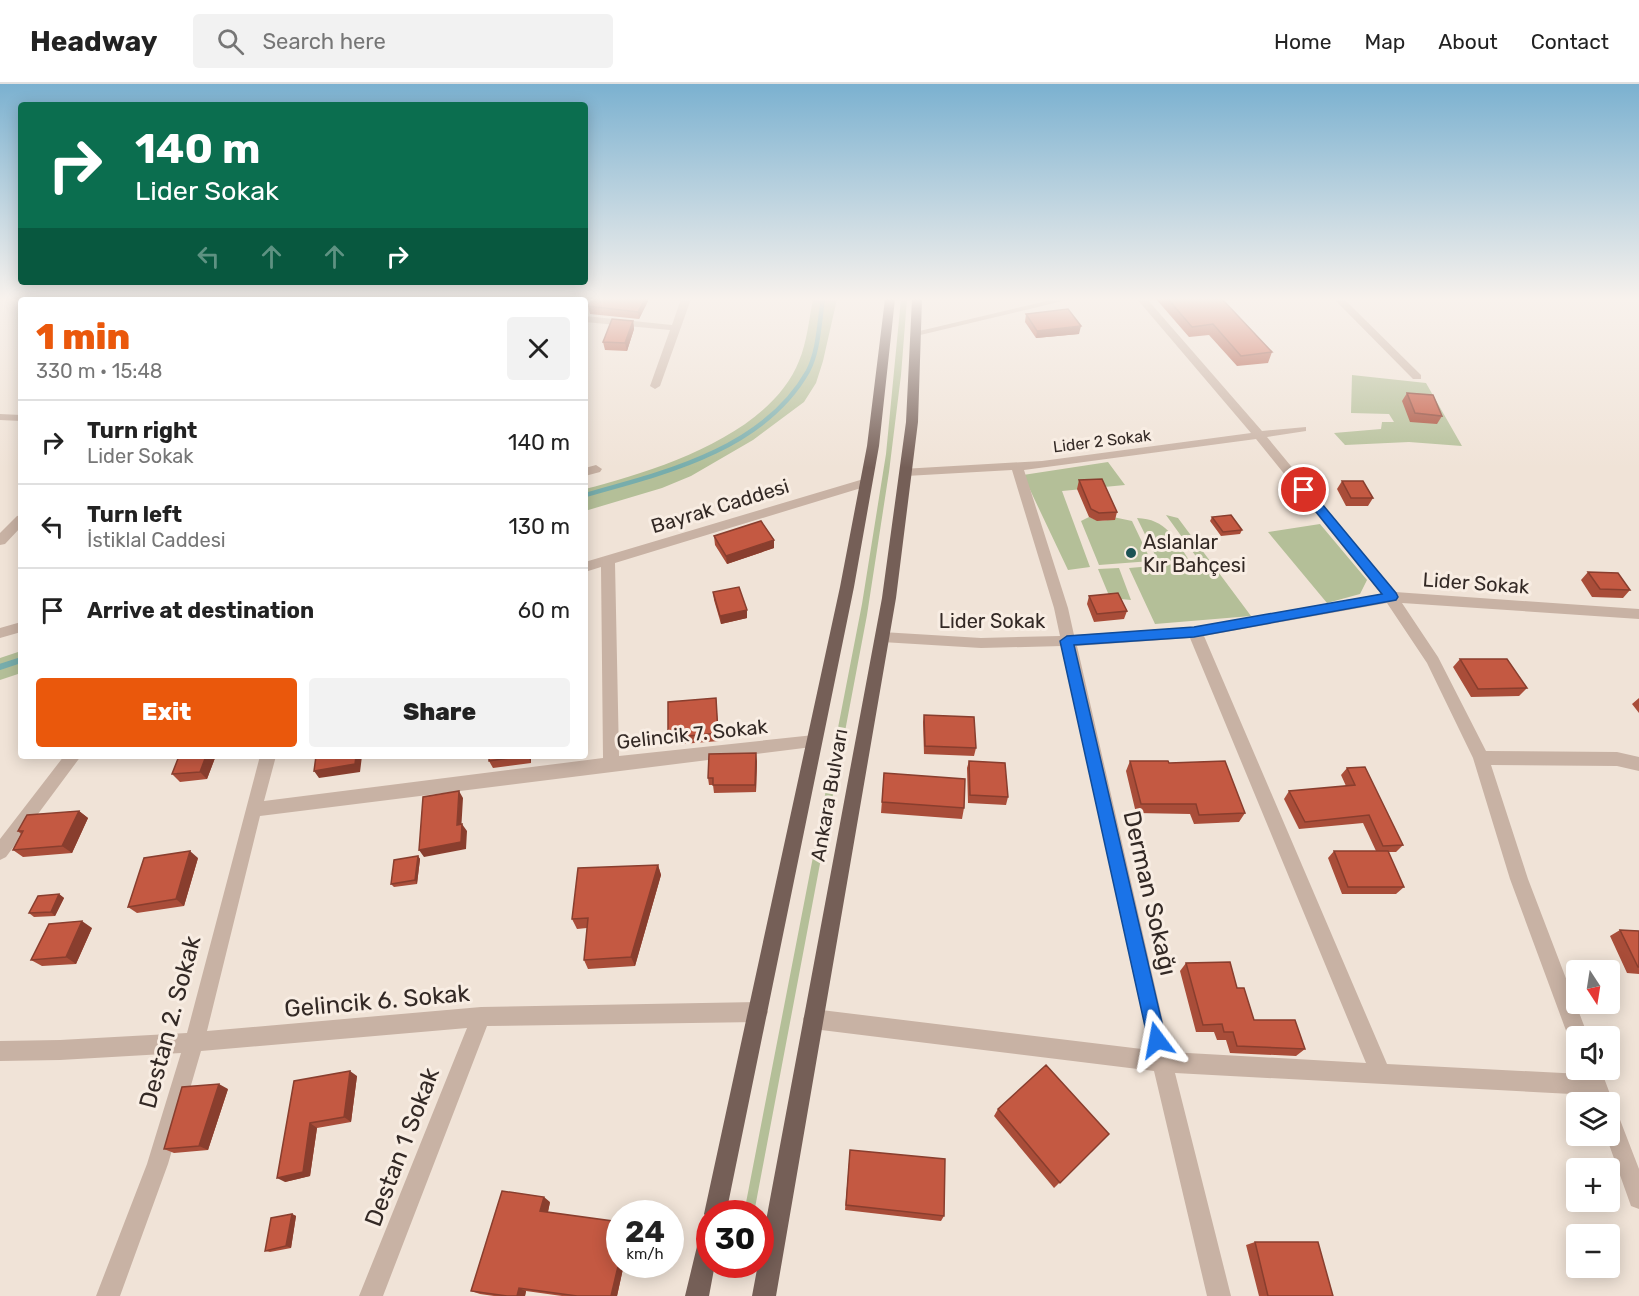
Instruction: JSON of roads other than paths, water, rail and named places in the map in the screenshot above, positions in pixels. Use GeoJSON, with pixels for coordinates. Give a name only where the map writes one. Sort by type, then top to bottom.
{"type":"FeatureCollection","features":[{"type":"Feature","properties":{"kind":"main road","name":"Ankara Bulvarı"},"geometry":{"type":"LineString","coordinates":[[718,1200],[867,482],[883,356]]}},
{"type":"Feature","properties":{"kind":"main road","name":"Ankara Bulvarı"},"geometry":{"type":"LineString","coordinates":[[764,1296],[882,637],[912,422],[915,356]]}},
{"type":"Feature","properties":{"kind":"main road"},"geometry":{"type":"LineString","coordinates":[[697,1296],[701,1278]]}},
{"type":"Feature","properties":{"kind":"street"},"geometry":{"type":"LineString","coordinates":[[655,386],[666,356]]}},
{"type":"Feature","properties":{"kind":"street"},"geometry":{"type":"LineString","coordinates":[[1191,356],[1391,597],[1433,661],[1481,758],[1519,879],[1574,1026]]}},
{"type":"Feature","properties":{"kind":"street"},"geometry":{"type":"LineString","coordinates":[[1396,356],[1417,377]]}},
{"type":"Feature","properties":{"kind":"street"},"geometry":{"type":"LineString","coordinates":[[0,417],[18,418]]}},
{"type":"Feature","properties":{"kind":"street","name":"Lider 2 Sokak"},"geometry":{"type":"LineString","coordinates":[[906,472],[1017,467],[1302,429]]}},
{"type":"Feature","properties":{"kind":"street","name":"Derman Sokağı"},"geometry":{"type":"LineString","coordinates":[[1017,467],[1061,608],[1162,1062],[1219,1296]]}},
{"type":"Feature","properties":{"kind":"street","name":"Bayrak Caddesi"},"geometry":{"type":"LineString","coordinates":[[588,566],[867,482]]}},
{"type":"Feature","properties":{"kind":"street"},"geometry":{"type":"LineString","coordinates":[[0,541],[18,522]]}},
{"type":"Feature","properties":{"kind":"street"},"geometry":{"type":"LineString","coordinates":[[608,560],[611,764]]}},
{"type":"Feature","properties":{"kind":"street","name":"Lider Sokak"},"geometry":{"type":"LineString","coordinates":[[882,637],[981,643],[1067,641],[1194,632],[1391,597],[1639,614]]}},
{"type":"Feature","properties":{"kind":"street"},"geometry":{"type":"LineString","coordinates":[[0,633],[18,628]]}},
{"type":"Feature","properties":{"kind":"street"},"geometry":{"type":"LineString","coordinates":[[1194,632],[1381,1074]]}},
{"type":"Feature","properties":{"kind":"street","name":"Gelincik 7. Sokak"},"geometry":{"type":"LineString","coordinates":[[253,810],[611,764],[814,741]]}},
{"type":"Feature","properties":{"kind":"street"},"geometry":{"type":"LineString","coordinates":[[1481,758],[1617,759],[1639,764]]}},
{"type":"Feature","properties":{"kind":"street"},"geometry":{"type":"LineString","coordinates":[[0,852],[71,759]]}},
{"type":"Feature","properties":{"kind":"street","name":"Destan 2. Sokak"},"geometry":{"type":"LineString","coordinates":[[108,1296],[123,1262],[157,1163],[193,1043],[267,759]]}},
{"type":"Feature","properties":{"kind":"street","name":"Gelincik 6. Sokak"},"geometry":{"type":"LineString","coordinates":[[0,1051],[78,1050],[193,1043],[481,1017],[758,1012]]}},
{"type":"Feature","properties":{"kind":"street","name":"Destan 1 Sokak"},"geometry":{"type":"LineString","coordinates":[[371,1296],[481,1017]]}},
{"type":"Feature","properties":{"kind":"street"},"geometry":{"type":"LineString","coordinates":[[813,1019],[1162,1062],[1597,1086]]}},
{"type":"Feature","properties":{"kind":"street"},"geometry":{"type":"LineString","coordinates":[[1620,1146],[1639,1198]]}},
{"type":"Feature","properties":{"kind":"waterway"},"geometry":{"type":"LineString","coordinates":[[588,494],[679,467],[739,439],[766,420],[789,398],[808,371],[814,356]]}},
{"type":"Feature","properties":{"kind":"waterway"},"geometry":{"type":"LineString","coordinates":[[0,667],[18,661]]}},
{"type":"Feature","properties":{"kind":"place","name":"Aslanlar Kır Bahçesi"},"geometry":{"type":"Point","coordinates":[1131,553]}}]}
